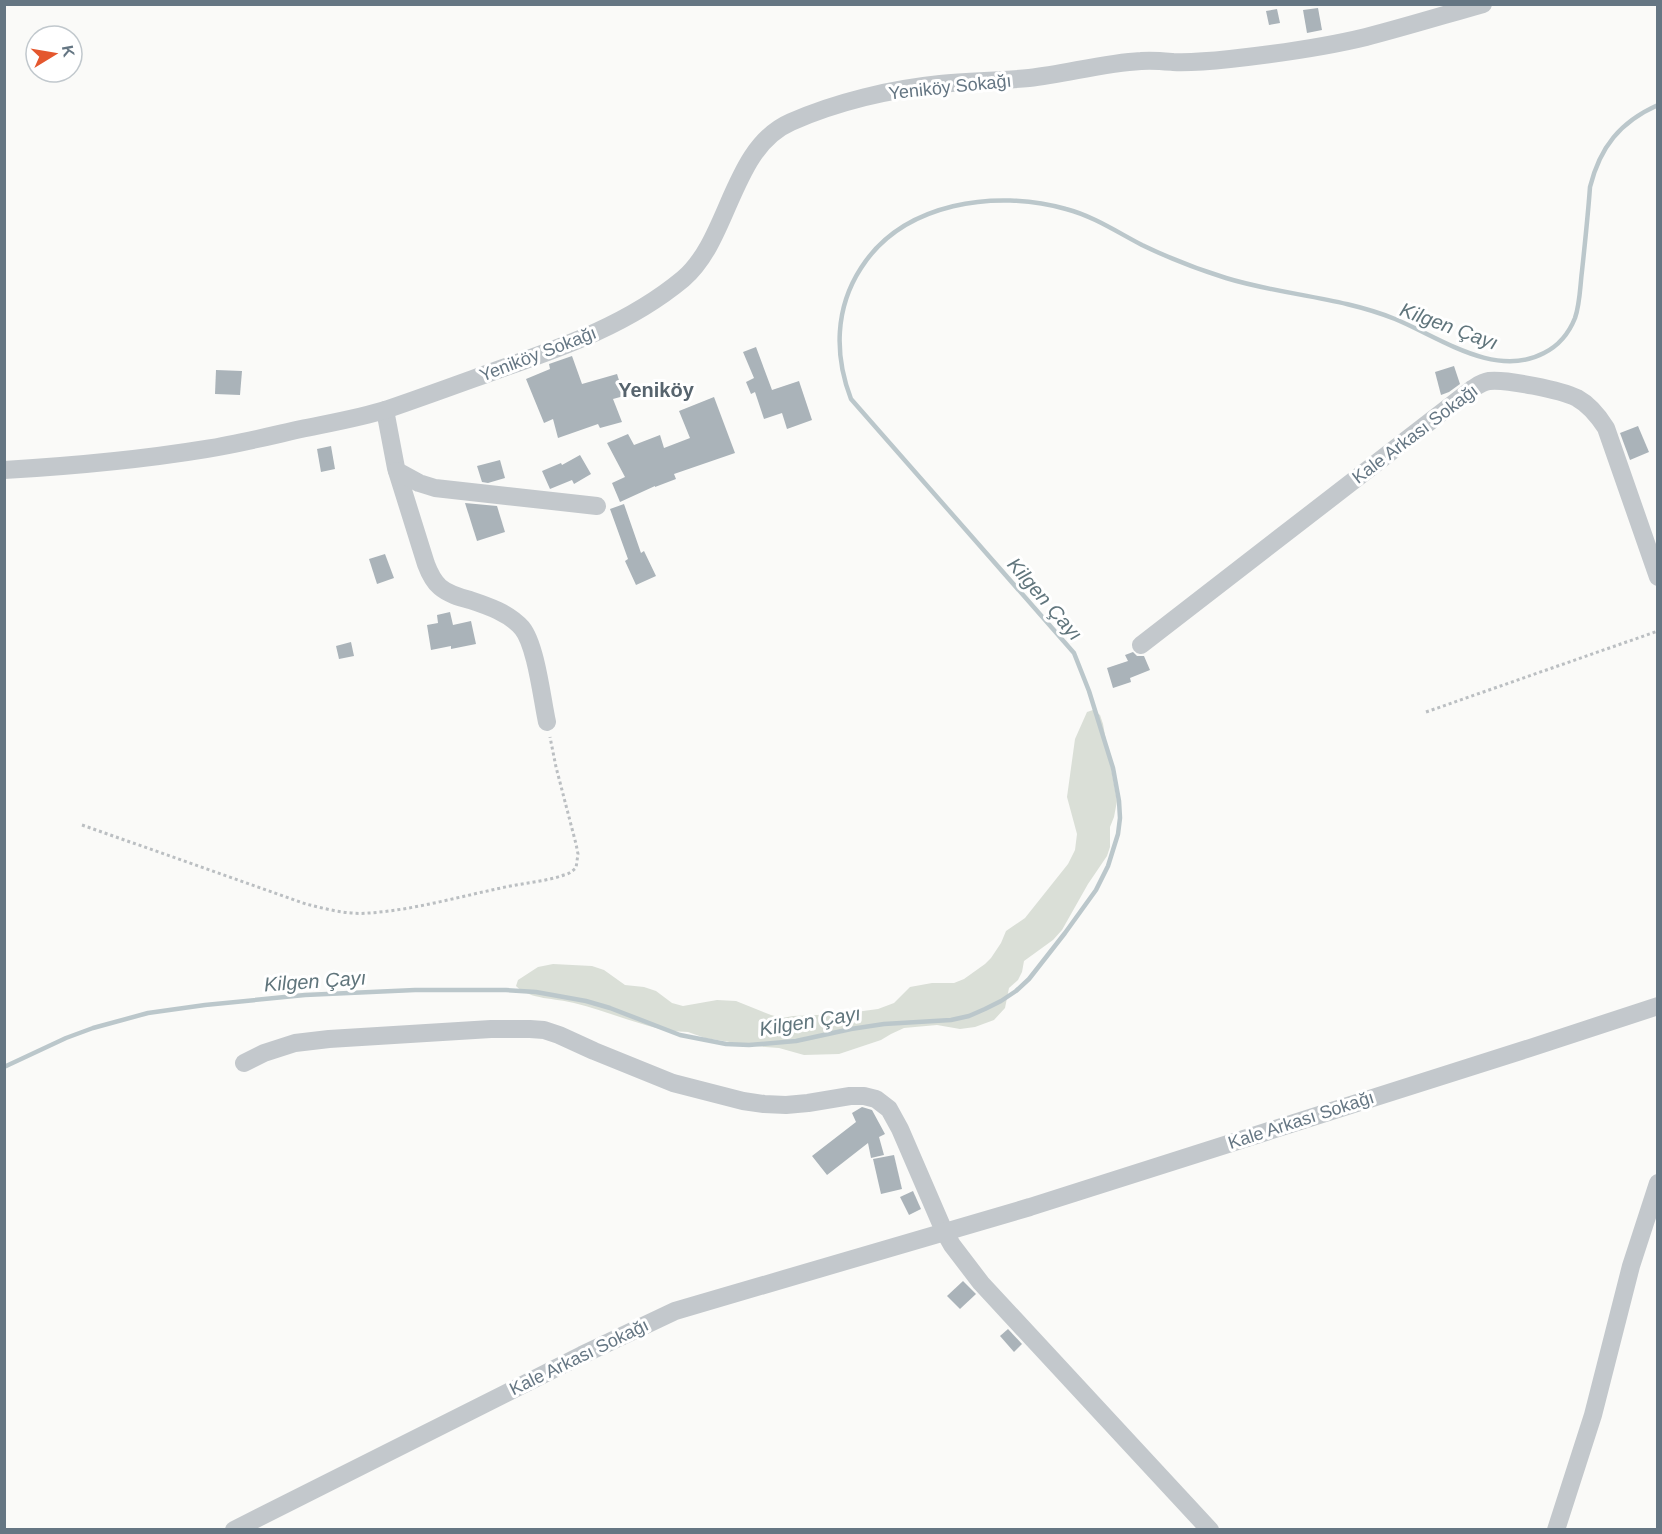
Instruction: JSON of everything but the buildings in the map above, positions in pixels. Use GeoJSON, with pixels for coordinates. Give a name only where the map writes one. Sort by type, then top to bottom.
{"type":"FeatureCollection","features":[{"type":"Feature","properties":{"kind":"street","name":"Yeniköy Sokağı"},"geometry":{"type":"LineString","coordinates":[[4,470],[113,462],[207,449],[385,410],[570,344],[613,326],[659,297],[698,264],[744,170],[770,134],[788,123],[821,111],[894,91],[940,84],[1025,79],[1135,61],[1209,61],[1305,49],[1366,37],[1483,4]]}},
{"type":"Feature","properties":{"kind":"street","name":"Kale Arkası Sokağı"},"geometry":{"type":"LineString","coordinates":[[1141,645],[1472,389],[1491,381],[1528,385],[1566,393],[1579,399],[1598,417],[1606,428],[1658,577]]}},
{"type":"Feature","properties":{"kind":"street"},"geometry":{"type":"LineString","coordinates":[[385,410],[397,471],[426,564],[432,576],[439,586],[451,594],[501,612],[522,629],[529,639],[547,722]]}},
{"type":"Feature","properties":{"kind":"street"},"geometry":{"type":"LineString","coordinates":[[397,471],[419,483],[435,488],[597,506]]}},
{"type":"Feature","properties":{"kind":"street","name":"Kale Arkası Sokağı"},"geometry":{"type":"LineString","coordinates":[[234,1530],[571,1360],[675,1311],[1030,1207],[1658,1006]]}},
{"type":"Feature","properties":{"kind":"street"},"geometry":{"type":"LineString","coordinates":[[244,1063],[264,1053],[295,1043],[491,1029],[530,1029],[544,1030],[559,1035],[673,1083],[743,1101],[786,1105],[864,1095],[876,1100],[889,1109],[944,1231],[966,1265],[1210,1530]]}},
{"type":"Feature","properties":{"kind":"street"},"geometry":{"type":"LineString","coordinates":[[1556,1530],[1596,1404],[1631,1266],[1658,1183]]}},
{"type":"Feature","properties":{"kind":"path"},"geometry":{"type":"LineString","coordinates":[[1426,712],[1658,631]]}},
{"type":"Feature","properties":{"kind":"path"},"geometry":{"type":"LineString","coordinates":[[82,825],[306,904],[353,913],[390,910],[506,886],[549,880],[576,868],[578,855],[547,722]]}},
{"type":"Feature","properties":{"kind":"shaded area"},"geometry":{"type":"Polygon","coordinates":[[[1093,710],[1100,715],[1103,724],[1117,801],[1110,827],[1110,847],[1107,856],[1062,930],[1053,940],[1024,961],[1018,980],[1009,988],[1005,1008],[994,1020],[975,1027],[960,1029],[937,1025],[904,1028],[881,1040],[839,1054],[804,1055],[779,1048],[754,1046],[705,1038],[688,1032],[656,1028],[574,1003],[528,994],[516,986],[518,980],[538,967],[553,964],[592,966],[604,970],[625,985],[656,991],[672,1003],[683,1006],[717,1000],[736,1001],[782,1018],[878,1009],[894,1003],[910,987],[932,983],[954,983],[964,979],[991,958],[1006,931],[1025,918],[1068,864],[1075,850],[1077,834],[1067,797],[1075,739],[1087,712],[1093,710]]]}},
{"type":"Feature","properties":{"kind":"waterway","name":"Kilgen Çayı"},"geometry":{"type":"LineString","coordinates":[[4,1067],[66,1038],[148,1013],[305,995],[415,990],[536,992],[610,1008],[680,1035],[726,1044],[749,1045],[796,1041],[884,1024],[951,1020],[969,1016],[1001,1001],[1029,979],[1096,890],[1108,866],[1118,834],[1120,818],[1113,768],[1089,691],[1074,653],[851,399],[842,366],[840,332],[846,299],[861,268],[879,246],[901,228],[926,215],[953,206],[981,201],[1039,203],[1086,216],[1152,250],[1215,275],[1374,312],[1395,319],[1449,345],[1487,358],[1506,361],[1525,360],[1554,347],[1570,329],[1575,318],[1580,295],[1590,187],[1606,148],[1622,128],[1658,105]]}},
{"type":"Feature","properties":{"kind":"district","name":"Yeniköy"},"geometry":{"type":"Point","coordinates":[656,390]}}]}
